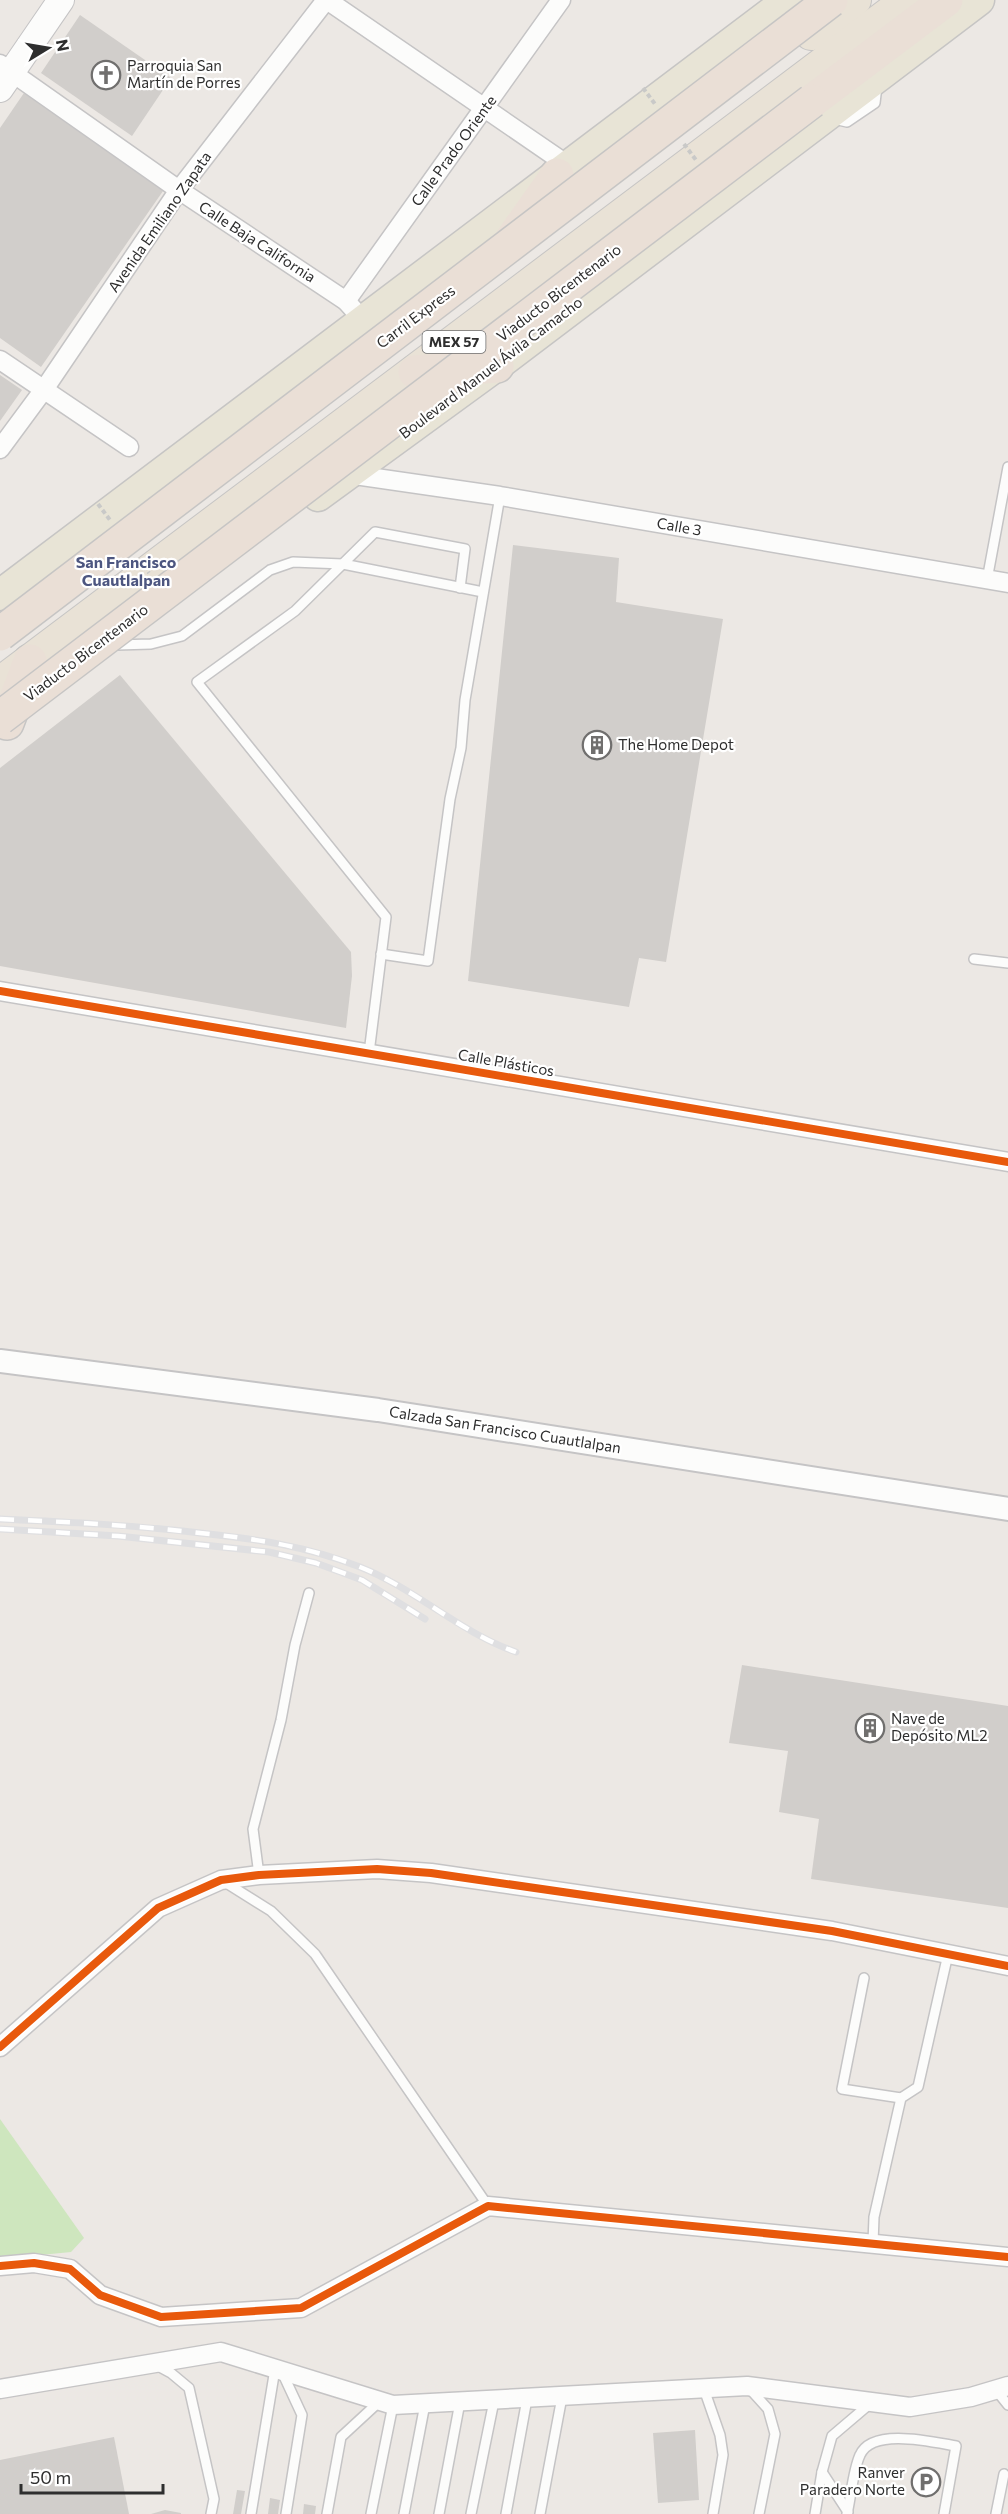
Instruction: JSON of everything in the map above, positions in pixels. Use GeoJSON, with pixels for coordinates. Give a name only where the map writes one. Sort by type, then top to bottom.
{"type":"FeatureCollection","features":[{"type":"Feature","properties":{"kind":"highway"},"geometry":{"type":"LineString","coordinates":[[0,624],[810,0]]}},
{"type":"Feature","properties":{"kind":"highway","name":"Carril Express"},"geometry":{"type":"LineString","coordinates":[[0,634],[831,0]]}},
{"type":"Feature","properties":{"kind":"highway","name":"MEX 57"},"geometry":{"type":"LineString","coordinates":[[0,649],[855,0]]}},
{"type":"Feature","properties":{"kind":"highway","name":"MEX 57"},"geometry":{"type":"LineString","coordinates":[[0,683],[907,0]]}},
{"type":"Feature","properties":{"kind":"highway","name":"Viaducto Bicentenario"},"geometry":{"type":"LineString","coordinates":[[2,725],[946,0]]}},
{"type":"Feature","properties":{"kind":"highway"},"geometry":{"type":"LineString","coordinates":[[477,289],[563,170]]}},
{"type":"Feature","properties":{"kind":"highway"},"geometry":{"type":"LineString","coordinates":[[415,372],[497,366]]}},
{"type":"Feature","properties":{"kind":"highway"},"geometry":{"type":"LineString","coordinates":[[2,725],[30,661]]}},
{"type":"Feature","properties":{"kind":"main road"},"geometry":{"type":"LineString","coordinates":[[4,75],[61,0]]}},
{"type":"Feature","properties":{"kind":"main road"},"geometry":{"type":"LineString","coordinates":[[0,595],[355,310],[563,170],[788,0]]}},
{"type":"Feature","properties":{"kind":"main road","name":"Boulevard Manuel Ávila Camacho"},"geometry":{"type":"LineString","coordinates":[[2,725],[117,645],[497,366],[979,0]]}},
{"type":"Feature","properties":{"kind":"street"},"geometry":{"type":"LineString","coordinates":[[327,0],[485,108],[563,170]]}},
{"type":"Feature","properties":{"kind":"street","name":"Avenida Emiliano Zapata"},"geometry":{"type":"LineString","coordinates":[[0,449],[45,388],[179,190],[327,0]]}},
{"type":"Feature","properties":{"kind":"street","name":"Calle Prado Oriente"},"geometry":{"type":"LineString","coordinates":[[355,310],[485,108],[561,0]]}},
{"type":"Feature","properties":{"kind":"street","name":"Calle Baja California"},"geometry":{"type":"LineString","coordinates":[[4,75],[355,310]]}},
{"type":"Feature","properties":{"kind":"street"},"geometry":{"type":"LineString","coordinates":[[0,360],[45,388],[129,447]]}},
{"type":"Feature","properties":{"kind":"street","name":"Calle 3"},"geometry":{"type":"LineString","coordinates":[[348,474],[500,496],[1008,583]]}},
{"type":"Feature","properties":{"kind":"street","name":"Calle Plásticos"},"geometry":{"type":"LineString","coordinates":[[0,991],[1008,1162]]}},
{"type":"Feature","properties":{"kind":"street","name":"Calzada San Francisco Cuautlalpan"},"geometry":{"type":"LineString","coordinates":[[0,1361],[378,1410],[1008,1509]]}},
{"type":"Feature","properties":{"kind":"street"},"geometry":{"type":"LineString","coordinates":[[0,2047],[158,1908],[221,1880],[259,1875],[377,1869],[431,1873],[832,1931],[1008,1965]]}},
{"type":"Feature","properties":{"kind":"street"},"geometry":{"type":"LineString","coordinates":[[0,2266],[34,2263],[70,2269],[100,2295],[161,2318],[302,2308],[488,2206],[1008,2257]]}},
{"type":"Feature","properties":{"kind":"street"},"geometry":{"type":"LineString","coordinates":[[0,2389],[221,2352],[387,2403],[425,2404],[747,2386],[910,2407],[971,2397],[1002,2388]]}},
{"type":"Feature","properties":{"kind":"lane"},"geometry":{"type":"LineString","coordinates":[[987,580],[1008,467]]}},
{"type":"Feature","properties":{"kind":"lane"},"geometry":{"type":"LineString","coordinates":[[381,954],[428,961],[483,592],[500,496]]}},
{"type":"Feature","properties":{"kind":"lane"},"geometry":{"type":"LineString","coordinates":[[369,1053],[386,917],[197,682],[295,611],[375,532],[465,549],[460,588]]}},
{"type":"Feature","properties":{"kind":"lane"},"geometry":{"type":"LineString","coordinates":[[117,645],[151,644],[182,636],[277,566],[293,562],[343,564],[483,592]]}},
{"type":"Feature","properties":{"kind":"lane"},"geometry":{"type":"LineString","coordinates":[[974,959],[1008,963]]}},
{"type":"Feature","properties":{"kind":"lane"},"geometry":{"type":"LineString","coordinates":[[259,1875],[253,1829],[281,1720],[295,1644],[309,1593]]}},
{"type":"Feature","properties":{"kind":"lane"},"geometry":{"type":"LineString","coordinates":[[221,1880],[271,1911],[315,1954],[488,2206]]}},
{"type":"Feature","properties":{"kind":"lane"},"geometry":{"type":"LineString","coordinates":[[864,1978],[842,2089],[901,2098],[918,2087],[948,1954]]}},
{"type":"Feature","properties":{"kind":"lane"},"geometry":{"type":"LineString","coordinates":[[873,2243],[874,2217],[901,2098]]}},
{"type":"Feature","properties":{"kind":"lane"},"geometry":{"type":"LineString","coordinates":[[153,2364],[171,2373],[189,2388],[214,2499],[211,2514]]}},
{"type":"Feature","properties":{"kind":"lane"},"geometry":{"type":"LineString","coordinates":[[251,2514],[278,2370]]}},
{"type":"Feature","properties":{"kind":"lane"},"geometry":{"type":"LineString","coordinates":[[278,2370],[302,2415],[286,2514]]}},
{"type":"Feature","properties":{"kind":"lane"},"geometry":{"type":"LineString","coordinates":[[747,2386],[768,2409],[775,2434],[759,2514]]}},
{"type":"Feature","properties":{"kind":"lane"},"geometry":{"type":"LineString","coordinates":[[1002,2388],[1008,2405]]}},
{"type":"Feature","properties":{"kind":"lane"},"geometry":{"type":"LineString","coordinates":[[704,2389],[718,2426],[723,2455],[713,2514]]}},
{"type":"Feature","properties":{"kind":"lane"},"geometry":{"type":"LineString","coordinates":[[540,2514],[562,2397]]}},
{"type":"Feature","properties":{"kind":"lane"},"geometry":{"type":"LineString","coordinates":[[506,2514],[527,2398]]}},
{"type":"Feature","properties":{"kind":"lane"},"geometry":{"type":"LineString","coordinates":[[471,2514],[494,2400]]}},
{"type":"Feature","properties":{"kind":"lane"},"geometry":{"type":"LineString","coordinates":[[439,2514],[460,2402]]}},
{"type":"Feature","properties":{"kind":"lane"},"geometry":{"type":"LineString","coordinates":[[327,2514],[341,2437],[387,2403]]}},
{"type":"Feature","properties":{"kind":"lane"},"geometry":{"type":"LineString","coordinates":[[371,2514],[387,2403]]}},
{"type":"Feature","properties":{"kind":"lane"},"geometry":{"type":"LineString","coordinates":[[815,2514],[822,2472],[832,2436],[872,2403]]}},
{"type":"Feature","properties":{"kind":"lane"},"geometry":{"type":"LineString","coordinates":[[404,2514],[425,2404]]}},
{"type":"Feature","properties":{"kind":"lane"},"geometry":{"type":"LineString","coordinates":[[848,2513],[860,2453],[874,2441],[909,2438],[956,2446],[944,2514]]}},
{"type":"Feature","properties":{"kind":"lane"},"geometry":{"type":"LineString","coordinates":[[822,2472],[848,2513]]}},
{"type":"Feature","properties":{"kind":"lane"},"geometry":{"type":"LineString","coordinates":[[996,2514],[1004,2475]]}},
{"type":"Feature","properties":{"kind":"green space"},"geometry":{"type":"Polygon","coordinates":[[[0,2119],[84,2238],[71,2252],[0,2259],[0,2119]]]}},
{"type":"Feature","properties":{"kind":"building","name":"Parroquia San Martín de Porres"},"geometry":{"type":"Polygon","coordinates":[[[80,15],[171,78],[132,136],[41,73],[80,15]]]}},
{"type":"Feature","properties":{"kind":"building"},"geometry":{"type":"Polygon","coordinates":[[[24,93],[163,191],[41,367],[0,338],[0,128],[24,93]]]}},
{"type":"Feature","properties":{"kind":"building"},"geometry":{"type":"Polygon","coordinates":[[[0,375],[22,390],[0,421],[0,375]]]}},
{"type":"Feature","properties":{"kind":"building","name":"The Home Depot"},"geometry":{"type":"Polygon","coordinates":[[[513,545],[619,558],[616,602],[723,619],[666,962],[639,958],[629,1007],[468,981],[513,545]]]}},
{"type":"Feature","properties":{"kind":"building"},"geometry":{"type":"Polygon","coordinates":[[[120,675],[351,952],[352,976],[346,1028],[0,966],[0,768],[120,675]]]}},
{"type":"Feature","properties":{"kind":"building"},"geometry":{"type":"Polygon","coordinates":[[[742,1665],[1008,1706],[1008,1908],[811,1879],[819,1819],[779,1812],[788,1751],[729,1743],[742,1665]]]}},
{"type":"Feature","properties":{"kind":"building"},"geometry":{"type":"Polygon","coordinates":[[[695,2430],[699,2500],[658,2503],[653,2433],[695,2430]]]}},
{"type":"Feature","properties":{"kind":"building"},"geometry":{"type":"Polygon","coordinates":[[[114,2437],[129,2514],[0,2514],[0,2460],[114,2437]]]}},
{"type":"Feature","properties":{"kind":"building"},"geometry":{"type":"Polygon","coordinates":[[[237,2490],[245,2491],[241,2514],[233,2514],[237,2490]]]}},
{"type":"Feature","properties":{"kind":"building"},"geometry":{"type":"Polygon","coordinates":[[[270,2498],[280,2500],[278,2514],[268,2514],[270,2498]]]}},
{"type":"Feature","properties":{"kind":"building"},"geometry":{"type":"Polygon","coordinates":[[[304,2504],[316,2506],[315,2514],[303,2514],[304,2504]]]}},
{"type":"Feature","properties":{"kind":"building"},"geometry":{"type":"Polygon","coordinates":[[[165,2510],[181,2513],[181,2514],[151,2514],[165,2510]]]}},
{"type":"Feature","properties":{"kind":"railway"},"geometry":{"type":"LineString","coordinates":[[0,1519],[175,1530],[281,1544],[301,1549],[340,1560],[380,1576],[475,1633],[516,1652]]}},
{"type":"Feature","properties":{"kind":"railway"},"geometry":{"type":"LineString","coordinates":[[0,1529],[118,1536],[269,1552],[316,1563],[362,1580],[425,1619]]}},
{"type":"Feature","properties":{"kind":"cycle path"},"geometry":{"type":"LineString","coordinates":[[0,991],[1008,1162]]}},
{"type":"Feature","properties":{"kind":"cycle path"},"geometry":{"type":"LineString","coordinates":[[0,2047],[158,1908],[221,1880],[259,1875],[377,1869],[431,1873],[832,1931],[1008,1966]]}},
{"type":"Feature","properties":{"kind":"cycle path"},"geometry":{"type":"LineString","coordinates":[[0,2266],[34,2263],[70,2269],[100,2295],[161,2317],[301,2308],[488,2206],[1008,2257]]}},
{"type":"Feature","properties":{"kind":"place","name":"Parroquia San Martín de Porres"},"geometry":{"type":"Point","coordinates":[106,75]}},
{"type":"Feature","properties":{"kind":"place","name":"The Home Depot"},"geometry":{"type":"Point","coordinates":[597,745]}},
{"type":"Feature","properties":{"kind":"place","name":"Nave de Depósito ML2"},"geometry":{"type":"Point","coordinates":[870,1728]}},
{"type":"Feature","properties":{"kind":"place","name":"Ranver Paradero Norte"},"geometry":{"type":"Point","coordinates":[926,2482]}},
{"type":"Feature","properties":{"kind":"district","name":"San Francisco Cuautlalpan"},"geometry":{"type":"Point","coordinates":[126,571]}}]}
